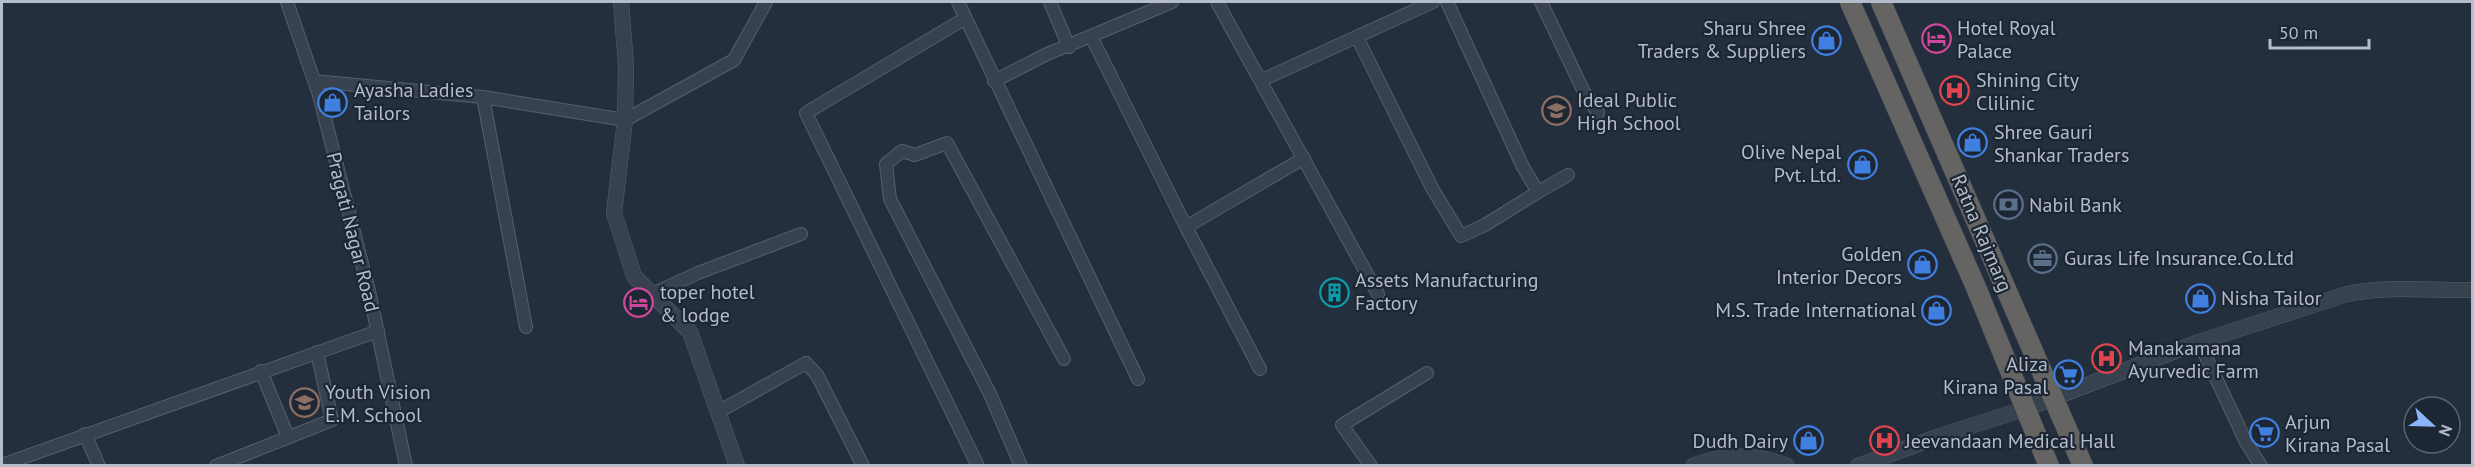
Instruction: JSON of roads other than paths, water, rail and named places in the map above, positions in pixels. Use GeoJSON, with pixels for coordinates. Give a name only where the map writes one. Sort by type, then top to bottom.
{"type":"FeatureCollection","features":[{"type":"Feature","properties":{"kind":"highway","name":"Ratna Rajmarg"},"geometry":{"type":"LineString","coordinates":[[1851,2],[2027,408],[2049,465]]}},
{"type":"Feature","properties":{"kind":"highway","name":"Ratna Rajmarg"},"geometry":{"type":"LineString","coordinates":[[1881,2],[2083,465]]}},
{"type":"Feature","properties":{"kind":"street","name":"Pragati Nagar Road"},"geometry":{"type":"LineString","coordinates":[[287,2],[314,81],[366,280],[406,465]]}},
{"type":"Feature","properties":{"kind":"street"},"geometry":{"type":"LineString","coordinates":[[621,2],[626,66],[625,120],[614,213],[634,276],[690,332],[737,465]]}},
{"type":"Feature","properties":{"kind":"street"},"geometry":{"type":"LineString","coordinates":[[314,81],[483,97],[625,120],[734,60],[766,2]]}},
{"type":"Feature","properties":{"kind":"street"},"geometry":{"type":"LineString","coordinates":[[958,2],[964,19],[1138,379]]}},
{"type":"Feature","properties":{"kind":"street"},"geometry":{"type":"LineString","coordinates":[[1050,2],[1069,47]]}},
{"type":"Feature","properties":{"kind":"street"},"geometry":{"type":"LineString","coordinates":[[994,81],[1150,7],[1172,2]]}},
{"type":"Feature","properties":{"kind":"street"},"geometry":{"type":"LineString","coordinates":[[1217,2],[1378,294]]}},
{"type":"Feature","properties":{"kind":"street"},"geometry":{"type":"LineString","coordinates":[[1262,80],[1433,2]]}},
{"type":"Feature","properties":{"kind":"street"},"geometry":{"type":"LineString","coordinates":[[1447,2],[1523,167],[1538,192]]}},
{"type":"Feature","properties":{"kind":"street"},"geometry":{"type":"LineString","coordinates":[[1541,2],[1584,92],[1598,113]]}},
{"type":"Feature","properties":{"kind":"street"},"geometry":{"type":"LineString","coordinates":[[964,19],[806,113],[978,465]]}},
{"type":"Feature","properties":{"kind":"street"},"geometry":{"type":"LineString","coordinates":[[1091,36],[1260,369]]}},
{"type":"Feature","properties":{"kind":"street"},"geometry":{"type":"LineString","coordinates":[[1357,36],[1432,188],[1461,237],[1568,175]]}},
{"type":"Feature","properties":{"kind":"street"},"geometry":{"type":"LineString","coordinates":[[483,97],[526,327]]}},
{"type":"Feature","properties":{"kind":"street"},"geometry":{"type":"LineString","coordinates":[[1021,465],[990,394],[890,199],[886,164],[902,151],[915,155],[947,143],[1064,359]]}},
{"type":"Feature","properties":{"kind":"street"},"geometry":{"type":"LineString","coordinates":[[1186,227],[1304,158]]}},
{"type":"Feature","properties":{"kind":"street"},"geometry":{"type":"LineString","coordinates":[[652,294],[698,273],[801,234]]}},
{"type":"Feature","properties":{"kind":"street"},"geometry":{"type":"LineString","coordinates":[[1858,465],[2054,399],[2199,342],[2346,294],[2369,289],[2399,287],[2472,290]]}},
{"type":"Feature","properties":{"kind":"street"},"geometry":{"type":"LineString","coordinates":[[2,465],[378,331]]}},
{"type":"Feature","properties":{"kind":"street"},"geometry":{"type":"LineString","coordinates":[[2199,342],[2246,442],[2261,465]]}},
{"type":"Feature","properties":{"kind":"street"},"geometry":{"type":"LineString","coordinates":[[216,465],[332,420],[317,352]]}},
{"type":"Feature","properties":{"kind":"street"},"geometry":{"type":"LineString","coordinates":[[718,412],[806,363],[817,375],[863,465]]}},
{"type":"Feature","properties":{"kind":"street"},"geometry":{"type":"LineString","coordinates":[[261,371],[288,437]]}},
{"type":"Feature","properties":{"kind":"street"},"geometry":{"type":"LineString","coordinates":[[1371,465],[1342,425],[1427,372]]}},
{"type":"Feature","properties":{"kind":"street"},"geometry":{"type":"LineString","coordinates":[[85,434],[99,465]]}},
{"type":"Feature","properties":{"kind":"street"},"geometry":{"type":"LineString","coordinates":[[34,452],[38,465]]}},
{"type":"Feature","properties":{"kind":"street"},"geometry":{"type":"LineString","coordinates":[[1693,465],[1733,455],[1753,456],[1787,465]]}},
{"type":"Feature","properties":{"kind":"place","name":"Hotel Royal Palace"},"geometry":{"type":"Point","coordinates":[1936,39]}},
{"type":"Feature","properties":{"kind":"place","name":"Sharu Shree Traders & Suppliers"},"geometry":{"type":"Point","coordinates":[1827,40]}},
{"type":"Feature","properties":{"kind":"place","name":"Shining City Clilinic"},"geometry":{"type":"Point","coordinates":[1955,91]}},
{"type":"Feature","properties":{"kind":"place","name":"Ayasha Ladies Tailors"},"geometry":{"type":"Point","coordinates":[333,102]}},
{"type":"Feature","properties":{"kind":"place","name":"Ideal Public High School"},"geometry":{"type":"Point","coordinates":[1556,111]}},
{"type":"Feature","properties":{"kind":"place","name":"Shree Gauri Shankar Traders"},"geometry":{"type":"Point","coordinates":[1973,143]}},
{"type":"Feature","properties":{"kind":"place","name":"Olive Nepal Pvt. Ltd."},"geometry":{"type":"Point","coordinates":[1862,164]}},
{"type":"Feature","properties":{"kind":"place","name":"Nabil Bank"},"geometry":{"type":"Point","coordinates":[2008,205]}},
{"type":"Feature","properties":{"kind":"place","name":"Guras Life Insurance.Co.Ltd"},"geometry":{"type":"Point","coordinates":[2043,258]}},
{"type":"Feature","properties":{"kind":"place","name":"Golden Interior Decors"},"geometry":{"type":"Point","coordinates":[1923,265]}},
{"type":"Feature","properties":{"kind":"place","name":"Assets Manufacturing Factory"},"geometry":{"type":"Point","coordinates":[1334,292]}},
{"type":"Feature","properties":{"kind":"place","name":"Nisha Tailor"},"geometry":{"type":"Point","coordinates":[2200,298]}},
{"type":"Feature","properties":{"kind":"place","name":"toper hotel & lodge"},"geometry":{"type":"Point","coordinates":[639,303]}},
{"type":"Feature","properties":{"kind":"place","name":"M.S. Trade International"},"geometry":{"type":"Point","coordinates":[1937,310]}},
{"type":"Feature","properties":{"kind":"place","name":"Manakamana Ayurvedic Farm"},"geometry":{"type":"Point","coordinates":[2107,359]}},
{"type":"Feature","properties":{"kind":"place","name":"Aliza Kirana Pasal"},"geometry":{"type":"Point","coordinates":[2069,375]}},
{"type":"Feature","properties":{"kind":"place","name":"Youth Vision E.M. School"},"geometry":{"type":"Point","coordinates":[304,403]}},
{"type":"Feature","properties":{"kind":"place","name":"Arjun Kirana Pasal"},"geometry":{"type":"Point","coordinates":[2264,433]}},
{"type":"Feature","properties":{"kind":"place","name":"Dudh Dairy"},"geometry":{"type":"Point","coordinates":[1809,441]}},
{"type":"Feature","properties":{"kind":"place","name":"Jeevandaan Medical Hall"},"geometry":{"type":"Point","coordinates":[1884,441]}}]}
